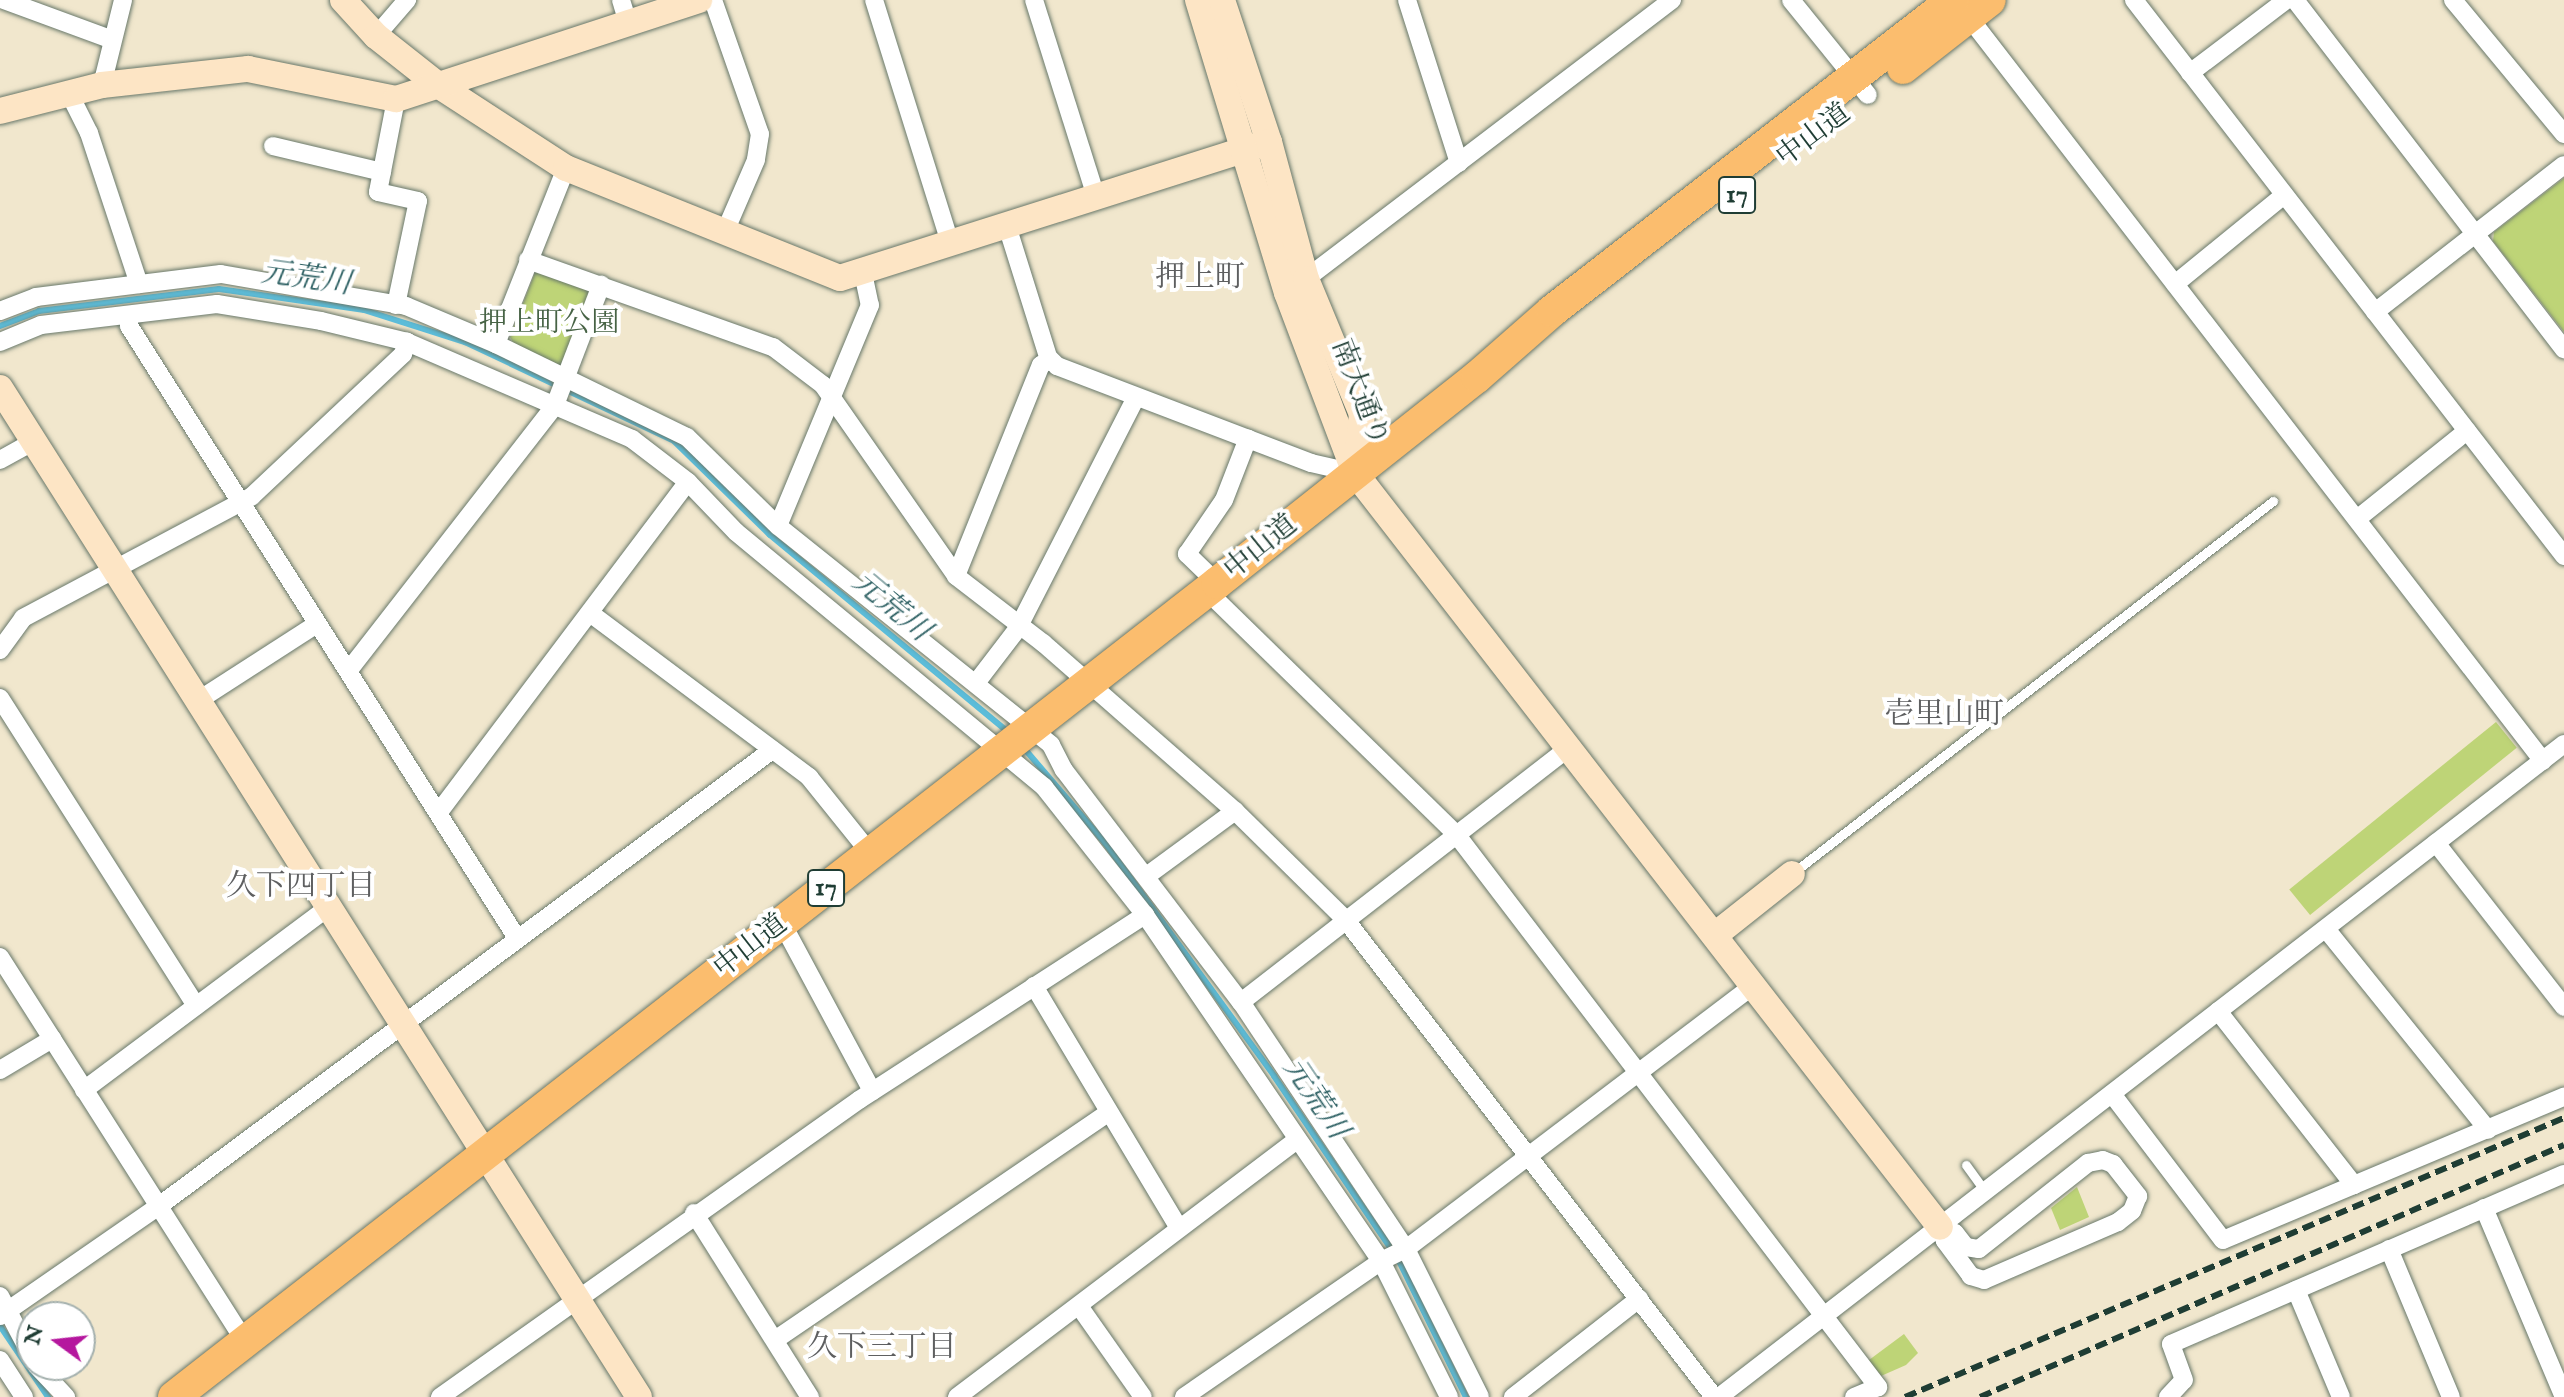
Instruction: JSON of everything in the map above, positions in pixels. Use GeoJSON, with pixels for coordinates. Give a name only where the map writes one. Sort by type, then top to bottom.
{"type":"FeatureCollection","features":[{"type":"Feature","properties":{"kind":"highway","name":"中山道"},"geometry":{"type":"LineString","coordinates":[[174,1397],[1212,587],[1477,377],[1552,311],[1970,5]]}},
{"type":"Feature","properties":{"kind":"street"},"geometry":{"type":"LineString","coordinates":[[102,85],[110,39],[123,0]]}},
{"type":"Feature","properties":{"kind":"street"},"geometry":{"type":"LineString","coordinates":[[343,0],[376,36],[438,85],[566,168],[829,276],[863,273],[950,242],[1008,229],[1096,197],[1259,146]]}},
{"type":"Feature","properties":{"kind":"street"},"geometry":{"type":"LineString","coordinates":[[376,36],[407,0]]}},
{"type":"Feature","properties":{"kind":"street"},"geometry":{"type":"LineString","coordinates":[[0,111],[102,85],[248,69],[396,99],[624,11],[699,0]]}},
{"type":"Feature","properties":{"kind":"street"},"geometry":{"type":"LineString","coordinates":[[713,0],[760,134],[756,160],[724,234]]}},
{"type":"Feature","properties":{"kind":"street"},"geometry":{"type":"LineString","coordinates":[[874,0],[950,242]]}},
{"type":"Feature","properties":{"kind":"street"},"geometry":{"type":"LineString","coordinates":[[1034,0],[1096,197]]}},
{"type":"Feature","properties":{"kind":"street","name":"南大通り"},"geometry":{"type":"LineString","coordinates":[[1198,0],[1259,146]]}},
{"type":"Feature","properties":{"kind":"street","name":"南大通り"},"geometry":{"type":"LineString","coordinates":[[1222,0],[1297,286],[1355,473],[1940,1227]]}},
{"type":"Feature","properties":{"kind":"street"},"geometry":{"type":"LineString","coordinates":[[1407,0],[1459,163]]}},
{"type":"Feature","properties":{"kind":"street"},"geometry":{"type":"LineString","coordinates":[[1297,286],[1672,0]]}},
{"type":"Feature","properties":{"kind":"street"},"geometry":{"type":"LineString","coordinates":[[1791,0],[1860,87]]}},
{"type":"Feature","properties":{"kind":"street"},"geometry":{"type":"LineString","coordinates":[[2134,0],[2564,556]]}},
{"type":"Feature","properties":{"kind":"street"},"geometry":{"type":"LineString","coordinates":[[2190,73],[2286,0]]}},
{"type":"Feature","properties":{"kind":"street"},"geometry":{"type":"LineString","coordinates":[[2295,0],[2564,349]]}},
{"type":"Feature","properties":{"kind":"street"},"geometry":{"type":"LineString","coordinates":[[2453,0],[2564,134]]}},
{"type":"Feature","properties":{"kind":"street"},"geometry":{"type":"LineString","coordinates":[[6,1],[110,39]]}},
{"type":"Feature","properties":{"kind":"street"},"geometry":{"type":"LineString","coordinates":[[1970,5],[2175,284],[2543,761]]}},
{"type":"Feature","properties":{"kind":"street"},"geometry":{"type":"LineString","coordinates":[[69,93],[89,133],[139,284]]}},
{"type":"Feature","properties":{"kind":"street"},"geometry":{"type":"LineString","coordinates":[[396,99],[378,192],[418,201],[396,305]]}},
{"type":"Feature","properties":{"kind":"street"},"geometry":{"type":"LineString","coordinates":[[273,146],[382,172]]}},
{"type":"Feature","properties":{"kind":"street"},"geometry":{"type":"LineString","coordinates":[[2375,312],[2564,165]]}},
{"type":"Feature","properties":{"kind":"street"},"geometry":{"type":"LineString","coordinates":[[496,344],[566,168]]}},
{"type":"Feature","properties":{"kind":"street"},"geometry":{"type":"LineString","coordinates":[[2175,284],[2284,195]]}},
{"type":"Feature","properties":{"kind":"street"},"geometry":{"type":"LineString","coordinates":[[1008,229],[1049,360],[1136,397],[1311,463],[1355,473]]}},
{"type":"Feature","properties":{"kind":"street"},"geometry":{"type":"LineString","coordinates":[[528,260],[773,347],[802,365],[835,397],[956,576],[1018,628],[1043,643],[1087,685],[1235,811],[1345,919],[1716,1397],[2564,744]]}},
{"type":"Feature","properties":{"kind":"street"},"geometry":{"type":"LineString","coordinates":[[778,526],[835,397],[870,305],[863,273]]}},
{"type":"Feature","properties":{"kind":"street"},"geometry":{"type":"LineString","coordinates":[[0,311],[36,297],[221,274],[396,305],[496,344],[632,439],[688,482],[736,532],[1044,787],[1145,915],[1381,1261],[1449,1397]]}},
{"type":"Feature","properties":{"kind":"street"},"geometry":{"type":"LineString","coordinates":[[349,670],[562,391],[601,285]]}},
{"type":"Feature","properties":{"kind":"street"},"geometry":{"type":"LineString","coordinates":[[0,342],[41,325],[217,304],[407,342],[562,391],[687,437],[778,526],[1051,745],[1064,770],[1148,875],[1241,1002],[1406,1249],[1480,1397]]}},
{"type":"Feature","properties":{"kind":"street"},"geometry":{"type":"LineString","coordinates":[[129,315],[129,326],[517,938]]}},
{"type":"Feature","properties":{"kind":"street"},"geometry":{"type":"LineString","coordinates":[[0,650],[23,618],[114,566],[242,502],[403,354],[407,342]]}},
{"type":"Feature","properties":{"kind":"street"},"geometry":{"type":"LineString","coordinates":[[956,576],[1041,365],[1049,360]]}},
{"type":"Feature","properties":{"kind":"street"},"geometry":{"type":"LineString","coordinates":[[0,388],[639,1397]]}},
{"type":"Feature","properties":{"kind":"street"},"geometry":{"type":"LineString","coordinates":[[976,683],[1018,628],[1136,397]]}},
{"type":"Feature","properties":{"kind":"street"},"geometry":{"type":"LineString","coordinates":[[2357,519],[2467,431]]}},
{"type":"Feature","properties":{"kind":"street"},"geometry":{"type":"LineString","coordinates":[[1248,438],[1224,500],[1187,554],[1212,587],[1456,834],[1640,1071],[1878,1387],[1854,1397]]}},
{"type":"Feature","properties":{"kind":"street"},"geometry":{"type":"LineString","coordinates":[[0,460],[34,441]]}},
{"type":"Feature","properties":{"kind":"street"},"geometry":{"type":"LineString","coordinates":[[439,812],[688,482]]}},
{"type":"Feature","properties":{"kind":"street"},"geometry":{"type":"LineString","coordinates":[[590,613],[809,777],[870,853]]}},
{"type":"Feature","properties":{"kind":"street"},"geometry":{"type":"LineString","coordinates":[[199,700],[317,624]]}},
{"type":"Feature","properties":{"kind":"street"},"geometry":{"type":"LineString","coordinates":[[0,698],[196,1006]]}},
{"type":"Feature","properties":{"kind":"street"},"geometry":{"type":"LineString","coordinates":[[1241,1002],[1568,748]]}},
{"type":"Feature","properties":{"kind":"street"},"geometry":{"type":"LineString","coordinates":[[16,1329],[3,1307],[159,1206],[772,750]]}},
{"type":"Feature","properties":{"kind":"street"},"geometry":{"type":"LineString","coordinates":[[1148,875],[1235,811]]}},
{"type":"Feature","properties":{"kind":"street"},"geometry":{"type":"LineString","coordinates":[[2436,843],[2564,1007]]}},
{"type":"Feature","properties":{"kind":"street"},"geometry":{"type":"LineString","coordinates":[[1715,935],[1792,874]]}},
{"type":"Feature","properties":{"kind":"street"},"geometry":{"type":"LineString","coordinates":[[84,1090],[330,906]]}},
{"type":"Feature","properties":{"kind":"street"},"geometry":{"type":"LineString","coordinates":[[440,1397],[578,1301],[694,1213],[872,1091],[1145,915]]}},
{"type":"Feature","properties":{"kind":"street"},"geometry":{"type":"LineString","coordinates":[[782,923],[872,1091]]}},
{"type":"Feature","properties":{"kind":"street"},"geometry":{"type":"LineString","coordinates":[[2326,929],[2488,1130]]}},
{"type":"Feature","properties":{"kind":"street"},"geometry":{"type":"LineString","coordinates":[[0,957],[245,1341]]}},
{"type":"Feature","properties":{"kind":"street"},"geometry":{"type":"LineString","coordinates":[[1034,986],[1179,1228]]}},
{"type":"Feature","properties":{"kind":"street"},"geometry":{"type":"LineString","coordinates":[[1184,1397],[1381,1261],[1406,1249],[1752,986]]}},
{"type":"Feature","properties":{"kind":"street"},"geometry":{"type":"LineString","coordinates":[[2218,1011],[2354,1185]]}},
{"type":"Feature","properties":{"kind":"street"},"geometry":{"type":"LineString","coordinates":[[0,1070],[52,1039]]}},
{"type":"Feature","properties":{"kind":"street"},"geometry":{"type":"LineString","coordinates":[[2112,1094],[2223,1240],[2564,1097]]}},
{"type":"Feature","properties":{"kind":"street"},"geometry":{"type":"LineString","coordinates":[[775,1340],[1109,1112]]}},
{"type":"Feature","properties":{"kind":"street"},"geometry":{"type":"LineString","coordinates":[[957,1397],[1297,1140]]}},
{"type":"Feature","properties":{"kind":"street"},"geometry":{"type":"LineString","coordinates":[[2103,1160],[2113,1164],[2138,1196],[2132,1211],[2118,1222],[1984,1280],[1971,1276],[1940,1227],[1966,1247],[1979,1249],[2088,1163],[2103,1160]]}},
{"type":"Feature","properties":{"kind":"street"},"geometry":{"type":"LineString","coordinates":[[2182,1394],[2184,1380],[2171,1344],[2564,1174]]}},
{"type":"Feature","properties":{"kind":"street"},"geometry":{"type":"LineString","coordinates":[[2484,1208],[2564,1397]]}},
{"type":"Feature","properties":{"kind":"street"},"geometry":{"type":"LineString","coordinates":[[694,1213],[810,1397]]}},
{"type":"Feature","properties":{"kind":"street"},"geometry":{"type":"LineString","coordinates":[[2389,1249],[2451,1397]]}},
{"type":"Feature","properties":{"kind":"street"},"geometry":{"type":"LineString","coordinates":[[2296,1290],[2341,1397]]}},
{"type":"Feature","properties":{"kind":"street"},"geometry":{"type":"LineString","coordinates":[[1513,1397],[1639,1299]]}},
{"type":"Feature","properties":{"kind":"street"},"geometry":{"type":"LineString","coordinates":[[1079,1306],[1143,1397]]}},
{"type":"Feature","properties":{"kind":"street"},"geometry":{"type":"LineString","coordinates":[[0,1360],[24,1397]]}},
{"type":"Feature","properties":{"kind":"street"},"geometry":{"type":"LineString","coordinates":[[463,1380],[474,1397]]}},
{"type":"Feature","properties":{"kind":"street"},"geometry":{"type":"LineString","coordinates":[[51,1381],[66,1397]]}},
{"type":"Feature","properties":{"kind":"lane"},"geometry":{"type":"LineString","coordinates":[[1792,874],[2273,501]]}},
{"type":"Feature","properties":{"kind":"lane"},"geometry":{"type":"LineString","coordinates":[[1966,1165],[1985,1191]]}},
{"type":"Feature","properties":{"kind":"green space"},"geometry":{"type":"Polygon","coordinates":[[[2564,178],[2564,332],[2493,241],[2494,232],[2564,178]]]}},
{"type":"Feature","properties":{"kind":"green space","name":"押上町公園"},"geometry":{"type":"Polygon","coordinates":[[[536,270],[592,289],[564,367],[514,344],[510,337],[536,270]]]}},
{"type":"Feature","properties":{"kind":"green space"},"geometry":{"type":"Polygon","coordinates":[[[2496,722],[2517,748],[2310,915],[2289,889],[2496,722]]]}},
{"type":"Feature","properties":{"kind":"green space"},"geometry":{"type":"Polygon","coordinates":[[[2077,1187],[2089,1217],[2060,1230],[2051,1208],[2077,1187]]]}},
{"type":"Feature","properties":{"kind":"green space"},"geometry":{"type":"Polygon","coordinates":[[[1904,1334],[1918,1353],[1906,1365],[1881,1376],[1869,1360],[1904,1334]]]}},
{"type":"Feature","properties":{"kind":"waterway","name":"元荒川"},"geometry":{"type":"LineString","coordinates":[[0,326],[39,311],[219,289],[364,310],[465,342],[674,441],[770,535],[1009,733]]}},
{"type":"Feature","properties":{"kind":"waterway","name":"元荒川"},"geometry":{"type":"LineString","coordinates":[[1023,747],[1105,843],[1274,1076],[1398,1259],[1466,1397]]}},
{"type":"Feature","properties":{"kind":"waterway","name":"元荒川"},"geometry":{"type":"LineString","coordinates":[[0,1326],[48,1397]]}},
{"type":"Feature","properties":{"kind":"railway"},"geometry":{"type":"LineString","coordinates":[[1905,1397],[2564,1118]]}},
{"type":"Feature","properties":{"kind":"railway"},"geometry":{"type":"LineString","coordinates":[[1980,1397],[2564,1145]]}},
{"type":"Feature","properties":{"kind":"district","name":"押上町"},"geometry":{"type":"Point","coordinates":[1200,278]}},
{"type":"Feature","properties":{"kind":"district","name":"壱里山町"},"geometry":{"type":"Point","coordinates":[1944,715]}},
{"type":"Feature","properties":{"kind":"district","name":"久下四丁目"},"geometry":{"type":"Point","coordinates":[301,887]}},
{"type":"Feature","properties":{"kind":"district","name":"久下三丁目"},"geometry":{"type":"Point","coordinates":[882,1348]}}]}
